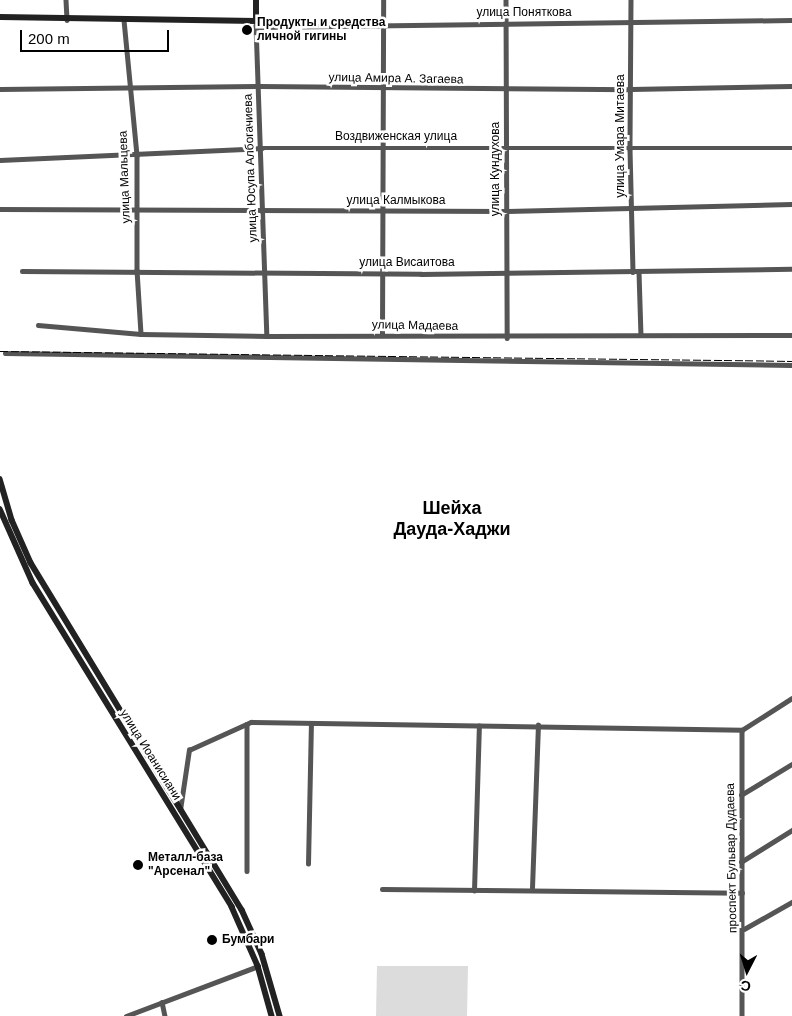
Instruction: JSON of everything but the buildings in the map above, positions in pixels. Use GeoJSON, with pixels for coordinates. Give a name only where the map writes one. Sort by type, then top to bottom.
{"type":"FeatureCollection","features":[{"type":"Feature","properties":{"kind":"main road","name":"улица Юсупа Албогачиева"},"geometry":{"type":"LineString","coordinates":[[256,0],[256,24]]}},
{"type":"Feature","properties":{"kind":"main road","name":"улица Поняткова"},"geometry":{"type":"LineString","coordinates":[[0,17],[256,24]]}},
{"type":"Feature","properties":{"kind":"main road"},"geometry":{"type":"LineString","coordinates":[[0,479],[12,520],[31,563],[182,809],[251,929],[271,980],[280,1016]]}},
{"type":"Feature","properties":{"kind":"main road","name":"улица Иоанисиани"},"geometry":{"type":"LineString","coordinates":[[0,509],[32,583],[232,907],[258,966],[272,1016]]}},
{"type":"Feature","properties":{"kind":"street"},"geometry":{"type":"LineString","coordinates":[[66,0],[67,20]]}},
{"type":"Feature","properties":{"kind":"street"},"geometry":{"type":"LineString","coordinates":[[382,335],[384,211],[383,0]]}},
{"type":"Feature","properties":{"kind":"street","name":"улица Кундухова"},"geometry":{"type":"LineString","coordinates":[[506,0],[507,338]]}},
{"type":"Feature","properties":{"kind":"street","name":"улица Умара Митаева"},"geometry":{"type":"LineString","coordinates":[[631,0],[632,90],[630,149],[633,272]]}},
{"type":"Feature","properties":{"kind":"street","name":"улица Мальцева"},"geometry":{"type":"LineString","coordinates":[[124,20],[137,155],[136,270],[141,334]]}},
{"type":"Feature","properties":{"kind":"street","name":"улица Поняткова"},"geometry":{"type":"LineString","coordinates":[[256,24],[792,20]]}},
{"type":"Feature","properties":{"kind":"street","name":"улица Юсупа Албогачиева"},"geometry":{"type":"LineString","coordinates":[[256,24],[262,148],[267,336]]}},
{"type":"Feature","properties":{"kind":"street","name":"улица Амира А. Загаева"},"geometry":{"type":"LineString","coordinates":[[0,89],[259,86],[383,89],[632,90],[792,86]]}},
{"type":"Feature","properties":{"kind":"street","name":"Воздвиженская улица"},"geometry":{"type":"LineString","coordinates":[[0,160],[262,148],[792,148]]}},
{"type":"Feature","properties":{"kind":"street","name":"улица Калмыкова"},"geometry":{"type":"LineString","coordinates":[[0,209],[137,208],[384,211],[631,209],[792,204]]}},
{"type":"Feature","properties":{"kind":"street","name":"улица Висаитова"},"geometry":{"type":"LineString","coordinates":[[22,271],[136,270],[382,273],[639,272],[792,269]]}},
{"type":"Feature","properties":{"kind":"street"},"geometry":{"type":"LineString","coordinates":[[639,272],[641,335]]}},
{"type":"Feature","properties":{"kind":"street","name":"улица Мадаева"},"geometry":{"type":"LineString","coordinates":[[38,325],[141,334],[267,336],[382,335],[507,338],[641,335],[792,335]]}},
{"type":"Feature","properties":{"kind":"street"},"geometry":{"type":"LineString","coordinates":[[5,353],[792,365]]}},
{"type":"Feature","properties":{"kind":"street"},"geometry":{"type":"LineString","coordinates":[[175,814],[182,809],[189,750],[246,724],[538,725],[742,730],[792,698]]}},
{"type":"Feature","properties":{"kind":"street"},"geometry":{"type":"LineString","coordinates":[[246,724],[247,871]]}},
{"type":"Feature","properties":{"kind":"street"},"geometry":{"type":"LineString","coordinates":[[308,864],[311,724]]}},
{"type":"Feature","properties":{"kind":"street"},"geometry":{"type":"LineString","coordinates":[[532,888],[538,725]]}},
{"type":"Feature","properties":{"kind":"street"},"geometry":{"type":"LineString","coordinates":[[474,891],[479,726]]}},
{"type":"Feature","properties":{"kind":"street","name":"проспект Бульвар Дудаева"},"geometry":{"type":"LineString","coordinates":[[742,730],[741,862],[744,929],[742,1016]]}},
{"type":"Feature","properties":{"kind":"street"},"geometry":{"type":"LineString","coordinates":[[741,795],[792,764]]}},
{"type":"Feature","properties":{"kind":"street"},"geometry":{"type":"LineString","coordinates":[[741,862],[792,830]]}},
{"type":"Feature","properties":{"kind":"street"},"geometry":{"type":"LineString","coordinates":[[382,889],[474,891],[532,888],[742,893]]}},
{"type":"Feature","properties":{"kind":"street"},"geometry":{"type":"LineString","coordinates":[[744,929],[792,902]]}},
{"type":"Feature","properties":{"kind":"street"},"geometry":{"type":"LineString","coordinates":[[126,1016],[136,1014],[162,1002],[258,966]]}},
{"type":"Feature","properties":{"kind":"street"},"geometry":{"type":"LineString","coordinates":[[162,1002],[164,1016]]}},
{"type":"Feature","properties":{"kind":"shaded area"},"geometry":{"type":"Polygon","coordinates":[[[377,966],[468,966],[467,1016],[376,1016],[377,966]]]}},
{"type":"Feature","properties":{"kind":"railway"},"geometry":{"type":"LineString","coordinates":[[0,351],[792,361]]}},
{"type":"Feature","properties":{"kind":"place","name":"Продукты и средства личной гигины"},"geometry":{"type":"Point","coordinates":[247,30]}},
{"type":"Feature","properties":{"kind":"place","name":"Металл-база \"Арсенал\""},"geometry":{"type":"Point","coordinates":[138,865]}},
{"type":"Feature","properties":{"kind":"place","name":"Бумбари"},"geometry":{"type":"Point","coordinates":[212,940]}},
{"type":"Feature","properties":{"kind":"district","name":"Шейха Дауда-Хаджи"},"geometry":{"type":"Point","coordinates":[452,519]}}]}
